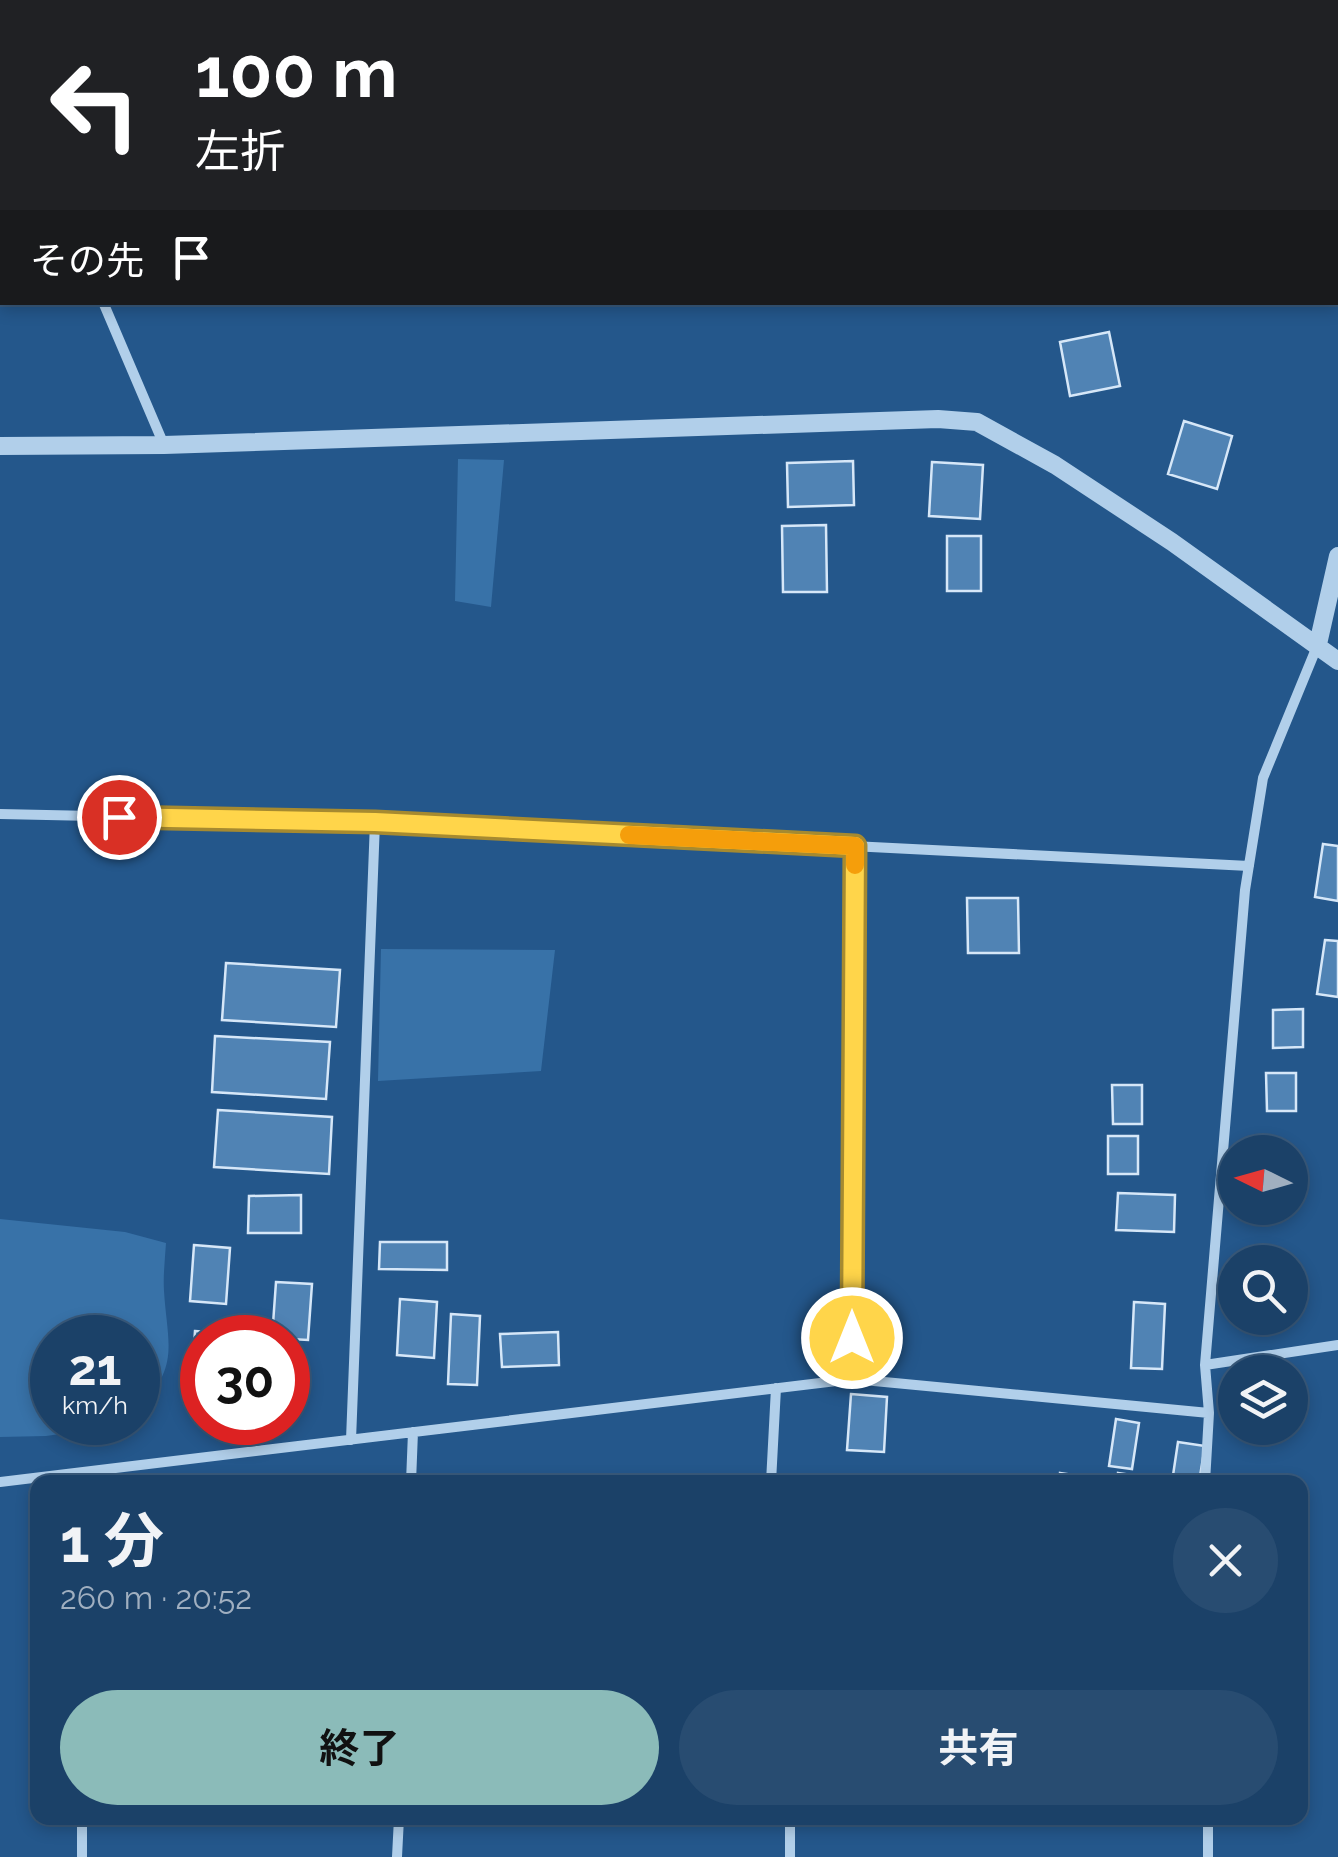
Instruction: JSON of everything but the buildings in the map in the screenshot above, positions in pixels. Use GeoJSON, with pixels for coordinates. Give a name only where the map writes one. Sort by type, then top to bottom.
{"type":"FeatureCollection","features":[{"type":"Feature","properties":{"kind":"street"},"geometry":{"type":"LineString","coordinates":[[104,305],[164,445]]}},
{"type":"Feature","properties":{"kind":"street"},"geometry":{"type":"LineString","coordinates":[[0,446],[164,445],[938,419],[977,422],[1055,465],[1338,661]]}},
{"type":"Feature","properties":{"kind":"street"},"geometry":{"type":"LineString","coordinates":[[1205,1475],[1209,1413],[1205,1365],[1249,866],[1263,778],[1318,644],[1338,556]]}},
{"type":"Feature","properties":{"kind":"street"},"geometry":{"type":"LineString","coordinates":[[0,814],[375,822],[1249,866]]}},
{"type":"Feature","properties":{"kind":"street"},"geometry":{"type":"LineString","coordinates":[[351,1440],[375,822]]}},
{"type":"Feature","properties":{"kind":"street"},"geometry":{"type":"LineString","coordinates":[[853,1379],[855,846]]}},
{"type":"Feature","properties":{"kind":"street"},"geometry":{"type":"LineString","coordinates":[[1205,1365],[1338,1345]]}},
{"type":"Feature","properties":{"kind":"street"},"geometry":{"type":"LineString","coordinates":[[100,1475],[413,1432],[853,1379],[1209,1413]]}},
{"type":"Feature","properties":{"kind":"street"},"geometry":{"type":"LineString","coordinates":[[772,1475],[776,1388]]}},
{"type":"Feature","properties":{"kind":"street"},"geometry":{"type":"LineString","coordinates":[[411,1475],[413,1432]]}},
{"type":"Feature","properties":{"kind":"street"},"geometry":{"type":"LineString","coordinates":[[0,1482],[30,1480]]}},
{"type":"Feature","properties":{"kind":"street"},"geometry":{"type":"LineString","coordinates":[[82,1825],[82,1857]]}},
{"type":"Feature","properties":{"kind":"street"},"geometry":{"type":"LineString","coordinates":[[397,1857],[399,1825]]}},
{"type":"Feature","properties":{"kind":"street"},"geometry":{"type":"LineString","coordinates":[[790,1825],[790,1857]]}},
{"type":"Feature","properties":{"kind":"street"},"geometry":{"type":"LineString","coordinates":[[1208,1825],[1208,1857]]}},
{"type":"Feature","properties":{"kind":"shaded area"},"geometry":{"type":"Polygon","coordinates":[[[458,459],[504,460],[491,607],[455,601],[458,459]]]}},
{"type":"Feature","properties":{"kind":"shaded area"},"geometry":{"type":"Polygon","coordinates":[[[381,949],[555,950],[541,1071],[378,1081],[381,949]]]}},
{"type":"Feature","properties":{"kind":"shaded area"},"geometry":{"type":"Polygon","coordinates":[[[0,1219],[125,1232],[166,1243],[168,1354],[160,1381],[160,1315],[30,1315],[30,1436],[0,1437],[0,1219]]]}},
{"type":"Feature","properties":{"kind":"slow traffic"},"geometry":{"type":"LineString","coordinates":[[629,835],[855,846],[855,865]]}},
{"type":"Feature","properties":{"kind":"route"},"geometry":{"type":"LineString","coordinates":[[119,817],[375,822],[855,846],[852,1338]]}}]}
